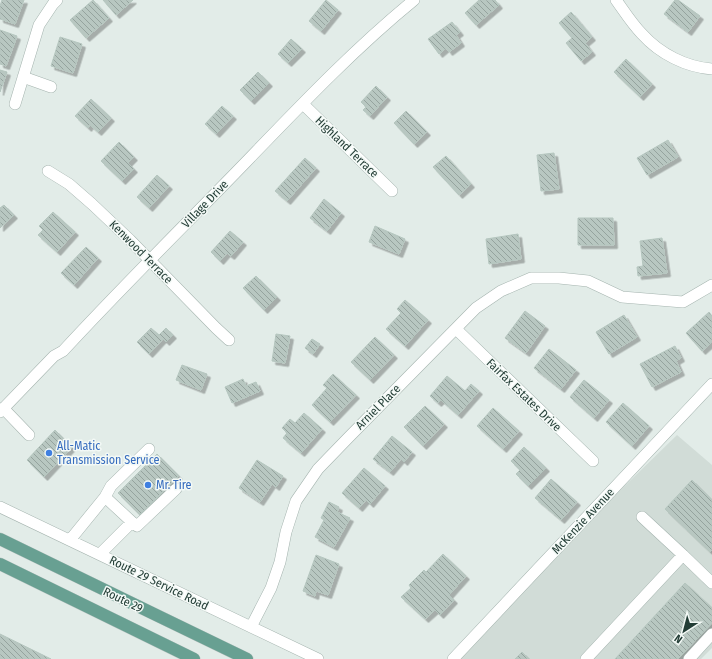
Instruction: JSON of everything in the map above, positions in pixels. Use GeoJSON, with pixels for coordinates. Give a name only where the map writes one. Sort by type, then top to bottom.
{"type":"FeatureCollection","features":[{"type":"Feature","properties":{"kind":"main road","name":"Route 29"},"geometry":{"type":"LineString","coordinates":[[0,539],[247,659]]}},
{"type":"Feature","properties":{"kind":"main road","name":"Route 29"},"geometry":{"type":"LineString","coordinates":[[0,564],[194,659]]}},
{"type":"Feature","properties":{"kind":"street"},"geometry":{"type":"LineString","coordinates":[[16,104],[39,25],[53,4],[58,0]]}},
{"type":"Feature","properties":{"kind":"street","name":"Village Drive"},"geometry":{"type":"LineString","coordinates":[[2,410],[54,356],[63,351],[334,72],[393,16],[414,0]]}},
{"type":"Feature","properties":{"kind":"street"},"geometry":{"type":"LineString","coordinates":[[616,0],[641,33],[669,56],[687,64],[712,69]]}},
{"type":"Feature","properties":{"kind":"street"},"geometry":{"type":"LineString","coordinates":[[24,77],[51,87]]}},
{"type":"Feature","properties":{"kind":"street","name":"Highland Terrace"},"geometry":{"type":"LineString","coordinates":[[303,104],[392,191]]}},
{"type":"Feature","properties":{"kind":"street","name":"Kenwood Terrace"},"geometry":{"type":"LineString","coordinates":[[48,171],[69,184],[130,240],[229,340]]}},
{"type":"Feature","properties":{"kind":"street","name":"Arniel Place"},"geometry":{"type":"LineString","coordinates":[[251,627],[272,588],[280,562],[286,532],[296,501],[318,469],[476,308],[501,291],[531,278],[559,278],[588,281],[622,297],[683,302],[712,285]]}},
{"type":"Feature","properties":{"kind":"street","name":"Fairfax Estates Drive"},"geometry":{"type":"LineString","coordinates":[[456,329],[593,461]]}},
{"type":"Feature","properties":{"kind":"street","name":"McKenzie Avenue"},"geometry":{"type":"LineString","coordinates":[[453,659],[712,384]]}},
{"type":"Feature","properties":{"kind":"street"},"geometry":{"type":"LineString","coordinates":[[2,410],[29,435]]}},
{"type":"Feature","properties":{"kind":"street"},"geometry":{"type":"LineString","coordinates":[[70,540],[105,497],[112,486],[149,449]]}},
{"type":"Feature","properties":{"kind":"street"},"geometry":{"type":"LineString","coordinates":[[105,497],[137,526],[176,489]]}},
{"type":"Feature","properties":{"kind":"street","name":"Route 29 Service Road"},"geometry":{"type":"LineString","coordinates":[[0,507],[318,659]]}},
{"type":"Feature","properties":{"kind":"street"},"geometry":{"type":"LineString","coordinates":[[642,517],[712,583]]}},
{"type":"Feature","properties":{"kind":"street"},"geometry":{"type":"LineString","coordinates":[[100,554],[132,522]]}},
{"type":"Feature","properties":{"kind":"street"},"geometry":{"type":"LineString","coordinates":[[586,659],[683,555]]}},
{"type":"Feature","properties":{"kind":"street"},"geometry":{"type":"LineString","coordinates":[[689,659],[712,634]]}},
{"type":"Feature","properties":{"kind":"shaded area"},"geometry":{"type":"Polygon","coordinates":[[[677,435],[712,465],[712,648],[701,659],[447,659],[677,435]]]}},
{"type":"Feature","properties":{"kind":"building"},"geometry":{"type":"Polygon","coordinates":[[[2,0],[24,0],[15,24],[0,19],[0,6],[2,0]]]}},
{"type":"Feature","properties":{"kind":"building"},"geometry":{"type":"Polygon","coordinates":[[[93,0],[109,18],[86,38],[70,20],[93,0]]]}},
{"type":"Feature","properties":{"kind":"building"},"geometry":{"type":"Polygon","coordinates":[[[103,0],[133,0],[116,15],[103,0]]]}},
{"type":"Feature","properties":{"kind":"building"},"geometry":{"type":"Polygon","coordinates":[[[326,0],[338,10],[321,31],[309,21],[326,0]]]}},
{"type":"Feature","properties":{"kind":"building"},"geometry":{"type":"Polygon","coordinates":[[[479,0],[495,0],[499,5],[476,25],[465,13],[479,0]]]}},
{"type":"Feature","properties":{"kind":"building"},"geometry":{"type":"Polygon","coordinates":[[[675,0],[678,0],[700,16],[688,32],[664,14],[675,0]]]}},
{"type":"Feature","properties":{"kind":"building"},"geometry":{"type":"Polygon","coordinates":[[[571,12],[592,37],[585,43],[592,52],[581,61],[566,43],[572,38],[559,23],[571,12]]]}},
{"type":"Feature","properties":{"kind":"building"},"geometry":{"type":"Polygon","coordinates":[[[452,22],[460,32],[456,35],[461,43],[449,52],[446,48],[439,54],[428,39],[452,22]]]}},
{"type":"Feature","properties":{"kind":"building"},"geometry":{"type":"Polygon","coordinates":[[[0,30],[17,36],[6,66],[0,64],[0,30]]]}},
{"type":"Feature","properties":{"kind":"building"},"geometry":{"type":"Polygon","coordinates":[[[60,37],[82,44],[73,73],[51,66],[60,37]]]}},
{"type":"Feature","properties":{"kind":"building"},"geometry":{"type":"Polygon","coordinates":[[[291,39],[302,49],[288,63],[278,54],[291,39]]]}},
{"type":"Feature","properties":{"kind":"building"},"geometry":{"type":"Polygon","coordinates":[[[626,59],[652,84],[640,97],[614,72],[626,59]]]}},
{"type":"Feature","properties":{"kind":"building"},"geometry":{"type":"Polygon","coordinates":[[[0,70],[7,72],[0,92],[0,70]]]}},
{"type":"Feature","properties":{"kind":"building"},"geometry":{"type":"Polygon","coordinates":[[[258,72],[269,83],[251,101],[240,90],[258,72]]]}},
{"type":"Feature","properties":{"kind":"building"},"geometry":{"type":"Polygon","coordinates":[[[376,86],[387,97],[370,116],[363,110],[366,107],[361,102],[376,86]]]}},
{"type":"Feature","properties":{"kind":"building"},"geometry":{"type":"Polygon","coordinates":[[[91,99],[111,118],[98,132],[90,125],[88,128],[75,116],[91,99]]]}},
{"type":"Feature","properties":{"kind":"building"},"geometry":{"type":"Polygon","coordinates":[[[222,106],[233,116],[216,134],[205,124],[222,106]]]}},
{"type":"Feature","properties":{"kind":"building"},"geometry":{"type":"Polygon","coordinates":[[[406,111],[427,132],[414,144],[394,123],[406,111]]]}},
{"type":"Feature","properties":{"kind":"building"},"geometry":{"type":"Polygon","coordinates":[[[668,140],[678,157],[647,175],[637,158],[668,140]]]}},
{"type":"Feature","properties":{"kind":"building"},"geometry":{"type":"Polygon","coordinates":[[[119,142],[134,157],[128,163],[134,169],[122,181],[101,161],[119,142]]]}},
{"type":"Feature","properties":{"kind":"building"},"geometry":{"type":"Polygon","coordinates":[[[554,153],[559,189],[541,191],[537,155],[554,153]]]}},
{"type":"Feature","properties":{"kind":"building"},"geometry":{"type":"Polygon","coordinates":[[[446,156],[471,184],[459,195],[433,167],[446,156]]]}},
{"type":"Feature","properties":{"kind":"building"},"geometry":{"type":"Polygon","coordinates":[[[305,158],[316,168],[287,201],[275,191],[305,158]]]}},
{"type":"Feature","properties":{"kind":"building"},"geometry":{"type":"Polygon","coordinates":[[[157,175],[169,186],[149,208],[137,197],[157,175]]]}},
{"type":"Feature","properties":{"kind":"building"},"geometry":{"type":"Polygon","coordinates":[[[324,199],[341,213],[327,231],[310,218],[324,199]]]}},
{"type":"Feature","properties":{"kind":"building"},"geometry":{"type":"Polygon","coordinates":[[[4,205],[14,215],[0,228],[0,208],[4,205]]]}},
{"type":"Feature","properties":{"kind":"building"},"geometry":{"type":"Polygon","coordinates":[[[53,212],[75,232],[57,252],[38,235],[43,230],[39,226],[53,212]]]}},
{"type":"Feature","properties":{"kind":"building"},"geometry":{"type":"Polygon","coordinates":[[[578,218],[613,218],[614,245],[578,245],[578,218]]]}},
{"type":"Feature","properties":{"kind":"building"},"geometry":{"type":"Polygon","coordinates":[[[375,226],[405,239],[399,254],[369,242],[375,226]]]}},
{"type":"Feature","properties":{"kind":"building"},"geometry":{"type":"Polygon","coordinates":[[[230,231],[243,242],[231,256],[227,253],[220,261],[211,252],[230,231]]]}},
{"type":"Feature","properties":{"kind":"building"},"geometry":{"type":"Polygon","coordinates":[[[518,234],[521,259],[489,264],[486,239],[518,234]]]}},
{"type":"Feature","properties":{"kind":"building"},"geometry":{"type":"Polygon","coordinates":[[[662,238],[667,273],[638,276],[637,267],[643,266],[640,241],[662,238]]]}},
{"type":"Feature","properties":{"kind":"building"},"geometry":{"type":"Polygon","coordinates":[[[86,247],[98,258],[74,285],[61,273],[86,247]]]}},
{"type":"Feature","properties":{"kind":"building"},"geometry":{"type":"Polygon","coordinates":[[[256,276],[277,297],[264,310],[243,288],[256,276]]]}},
{"type":"Feature","properties":{"kind":"building"},"geometry":{"type":"Polygon","coordinates":[[[405,300],[428,320],[405,346],[386,329],[401,313],[397,309],[405,300]]]}},
{"type":"Feature","properties":{"kind":"building"},"geometry":{"type":"Polygon","coordinates":[[[525,311],[545,326],[526,353],[505,338],[525,311]]]}},
{"type":"Feature","properties":{"kind":"building"},"geometry":{"type":"Polygon","coordinates":[[[709,312],[712,316],[712,342],[702,351],[686,333],[709,312]]]}},
{"type":"Feature","properties":{"kind":"building"},"geometry":{"type":"Polygon","coordinates":[[[624,315],[637,337],[609,354],[596,332],[624,315]]]}},
{"type":"Feature","properties":{"kind":"building"},"geometry":{"type":"Polygon","coordinates":[[[151,328],[159,335],[166,328],[173,335],[166,342],[163,339],[149,354],[137,342],[151,328]]]}},
{"type":"Feature","properties":{"kind":"building"},"geometry":{"type":"Polygon","coordinates":[[[276,334],[290,336],[285,363],[272,361],[276,334]]]}},
{"type":"Feature","properties":{"kind":"building"},"geometry":{"type":"Polygon","coordinates":[[[375,337],[394,355],[370,380],[351,362],[375,337]]]}},
{"type":"Feature","properties":{"kind":"building"},"geometry":{"type":"Polygon","coordinates":[[[312,339],[320,344],[313,354],[305,348],[312,339]]]}},
{"type":"Feature","properties":{"kind":"building"},"geometry":{"type":"Polygon","coordinates":[[[675,346],[681,358],[676,361],[681,372],[652,387],[640,364],[675,346]]]}},
{"type":"Feature","properties":{"kind":"building"},"geometry":{"type":"Polygon","coordinates":[[[549,349],[576,370],[561,389],[534,368],[549,349]]]}},
{"type":"Feature","properties":{"kind":"building"},"geometry":{"type":"Polygon","coordinates":[[[182,365],[207,374],[201,390],[176,380],[182,365]]]}},
{"type":"Feature","properties":{"kind":"building"},"geometry":{"type":"Polygon","coordinates":[[[333,374],[356,395],[330,422],[312,405],[327,388],[323,385],[333,374]]]}},
{"type":"Feature","properties":{"kind":"building"},"geometry":{"type":"Polygon","coordinates":[[[447,376],[465,391],[471,384],[479,391],[458,415],[441,400],[438,403],[430,396],[447,376]]]}},
{"type":"Feature","properties":{"kind":"building"},"geometry":{"type":"Polygon","coordinates":[[[243,379],[246,386],[256,382],[260,391],[232,403],[225,387],[243,379]]]}},
{"type":"Feature","properties":{"kind":"building"},"geometry":{"type":"Polygon","coordinates":[[[584,380],[609,400],[594,418],[570,397],[584,380]]]}},
{"type":"Feature","properties":{"kind":"building"},"geometry":{"type":"Polygon","coordinates":[[[623,403],[649,426],[632,446],[606,422],[623,403]]]}},
{"type":"Feature","properties":{"kind":"building"},"geometry":{"type":"Polygon","coordinates":[[[425,406],[444,424],[423,446],[404,427],[425,406]]]}},
{"type":"Feature","properties":{"kind":"building"},"geometry":{"type":"Polygon","coordinates":[[[493,408],[519,431],[503,449],[477,426],[493,408]]]}},
{"type":"Feature","properties":{"kind":"building"},"geometry":{"type":"Polygon","coordinates":[[[304,413],[322,429],[301,453],[283,438],[287,433],[282,428],[290,419],[295,423],[304,413]]]}},
{"type":"Feature","properties":{"kind":"building","name":"All-Matic Transmission Service"},"geometry":{"type":"Polygon","coordinates":[[[55,430],[72,447],[44,477],[27,460],[55,430]]]}},
{"type":"Feature","properties":{"kind":"building"},"geometry":{"type":"Polygon","coordinates":[[[392,436],[412,452],[404,462],[401,459],[390,472],[373,459],[392,436]]]}},
{"type":"Feature","properties":{"kind":"building"},"geometry":{"type":"Polygon","coordinates":[[[524,447],[546,468],[528,486],[516,474],[520,470],[511,461],[524,447]]]}},
{"type":"Feature","properties":{"kind":"building","name":"Mr. Tire"},"geometry":{"type":"Polygon","coordinates":[[[157,454],[179,476],[140,515],[118,493],[157,454]]]}},
{"type":"Feature","properties":{"kind":"building"},"geometry":{"type":"Polygon","coordinates":[[[257,460],[283,476],[276,487],[272,484],[260,502],[239,488],[257,460]]]}},
{"type":"Feature","properties":{"kind":"building"},"geometry":{"type":"Polygon","coordinates":[[[364,468],[385,486],[370,504],[366,500],[359,508],[342,493],[364,468]]]}},
{"type":"Feature","properties":{"kind":"building"},"geometry":{"type":"Polygon","coordinates":[[[551,479],[577,502],[561,520],[535,498],[551,479]]]}},
{"type":"Feature","properties":{"kind":"building"},"geometry":{"type":"Polygon","coordinates":[[[692,480],[712,500],[712,550],[710,552],[665,509],[692,480]]]}},
{"type":"Feature","properties":{"kind":"building"},"geometry":{"type":"Polygon","coordinates":[[[329,502],[339,507],[337,512],[350,518],[334,547],[315,537],[324,520],[321,518],[329,502]]]}},
{"type":"Feature","properties":{"kind":"building"},"geometry":{"type":"Polygon","coordinates":[[[443,554],[466,576],[449,595],[454,600],[440,615],[435,610],[425,619],[401,597],[411,588],[409,585],[424,570],[426,572],[443,554]]]}},
{"type":"Feature","properties":{"kind":"building"},"geometry":{"type":"Polygon","coordinates":[[[316,555],[339,564],[328,595],[316,591],[315,596],[303,591],[316,555]]]}},
{"type":"Feature","properties":{"kind":"building"},"geometry":{"type":"Polygon","coordinates":[[[685,583],[712,608],[712,623],[678,659],[615,659],[685,583]]]}},
{"type":"Feature","properties":{"kind":"building"},"geometry":{"type":"Polygon","coordinates":[[[0,634],[51,659],[0,659],[0,634]]]}},
{"type":"Feature","properties":{"kind":"building"},"geometry":{"type":"Polygon","coordinates":[[[522,652],[529,659],[515,659],[522,652]]]}},
{"type":"Feature","properties":{"kind":"place","name":"All-Matic Transmission Service"},"geometry":{"type":"Point","coordinates":[49,453]}},
{"type":"Feature","properties":{"kind":"place","name":"Mr. Tire"},"geometry":{"type":"Point","coordinates":[148,485]}}]}
